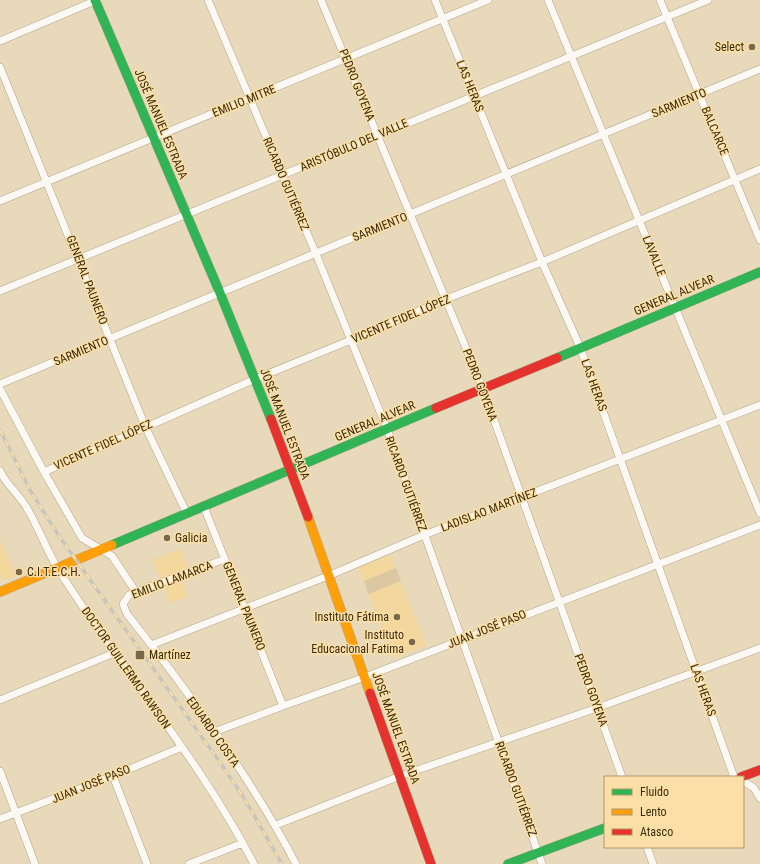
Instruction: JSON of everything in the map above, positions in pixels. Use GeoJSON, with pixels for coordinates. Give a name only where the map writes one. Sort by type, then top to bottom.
{"type":"FeatureCollection","features":[{"type":"Feature","properties":{"kind":"street"},"geometry":{"type":"LineString","coordinates":[[0,41],[96,0]]}},
{"type":"Feature","properties":{"kind":"street","name":"JOSÉ MANUEL ESTRADA"},"geometry":{"type":"LineString","coordinates":[[96,0],[220,293],[291,470],[431,864]]}},
{"type":"Feature","properties":{"kind":"street","name":"RICARDO GUTIÉRREZ"},"geometry":{"type":"LineString","coordinates":[[208,0],[316,254],[387,429],[542,864]]}},
{"type":"Feature","properties":{"kind":"street","name":"PEDRO GOYENA"},"geometry":{"type":"LineString","coordinates":[[321,0],[483,389],[622,776]]}},
{"type":"Feature","properties":{"kind":"street","name":"LAS HERAS"},"geometry":{"type":"LineString","coordinates":[[435,0],[542,262],[580,347],[622,460],[734,776]]}},
{"type":"Feature","properties":{"kind":"street","name":"EMILIO MITRE"},"geometry":{"type":"LineString","coordinates":[[0,202],[488,0]]}},
{"type":"Feature","properties":{"kind":"street","name":"LAVALLE"},"geometry":{"type":"LineString","coordinates":[[548,0],[570,57],[760,513]]}},
{"type":"Feature","properties":{"kind":"street","name":"BALCARCE"},"geometry":{"type":"LineString","coordinates":[[660,0],[760,240]]}},
{"type":"Feature","properties":{"kind":"street","name":"ARISTÓBULO DEL VALLE"},"geometry":{"type":"LineString","coordinates":[[0,291],[79,260],[378,135],[708,0]]}},
{"type":"Feature","properties":{"kind":"street","name":"GENERAL PAUNERO"},"geometry":{"type":"LineString","coordinates":[[0,67],[48,182],[109,339],[146,426],[187,514]]}},
{"type":"Feature","properties":{"kind":"street","name":"SARMIENTO"},"geometry":{"type":"LineString","coordinates":[[0,384],[760,70]]}},
{"type":"Feature","properties":{"kind":"street","name":"VICENTE FIDEL LÓPEZ"},"geometry":{"type":"LineString","coordinates":[[44,472],[255,379],[446,299],[542,262],[760,169]]}},
{"type":"Feature","properties":{"kind":"street","name":"GENERAL ALVEAR"},"geometry":{"type":"LineString","coordinates":[[0,592],[760,272]]}},
{"type":"Feature","properties":{"kind":"street"},"geometry":{"type":"LineString","coordinates":[[0,389],[44,472],[82,538],[112,556],[136,592]]}},
{"type":"Feature","properties":{"kind":"street","name":"LADISLAO MARTÍNEZ"},"geometry":{"type":"LineString","coordinates":[[152,645],[328,576],[424,535],[622,460],[760,405]]}},
{"type":"Feature","properties":{"kind":"street","name":"DOCTOR GUILLERMO RAWSON"},"geometry":{"type":"LineString","coordinates":[[0,471],[3,484],[15,490],[27,509],[57,567],[114,653],[214,793],[254,864]]}},
{"type":"Feature","properties":{"kind":"street","name":"GENERAL PAUNERO"},"geometry":{"type":"LineString","coordinates":[[204,507],[283,706]]}},
{"type":"Feature","properties":{"kind":"street","name":"JUAN JOSÉ PASO"},"geometry":{"type":"LineString","coordinates":[[214,732],[365,677],[559,601],[760,525]]}},
{"type":"Feature","properties":{"kind":"street","name":"EMILIO LAMARCA"},"geometry":{"type":"LineString","coordinates":[[123,604],[130,595],[136,592],[225,559]]}},
{"type":"Feature","properties":{"kind":"street","name":"EDUARDO COSTA"},"geometry":{"type":"LineString","coordinates":[[123,604],[127,614],[152,645],[214,732],[276,825],[296,864]]}},
{"type":"Feature","properties":{"kind":"street"},"geometry":{"type":"LineString","coordinates":[[276,825],[400,776],[499,743],[760,648]]}},
{"type":"Feature","properties":{"kind":"street"},"geometry":{"type":"LineString","coordinates":[[0,700],[114,653]]}},
{"type":"Feature","properties":{"kind":"street","name":"JUAN JOSÉ PASO"},"geometry":{"type":"LineString","coordinates":[[0,819],[113,776],[182,747]]}},
{"type":"Feature","properties":{"kind":"street"},"geometry":{"type":"LineString","coordinates":[[744,776],[760,770]]}},
{"type":"Feature","properties":{"kind":"street"},"geometry":{"type":"LineString","coordinates":[[0,771],[35,864]]}},
{"type":"Feature","properties":{"kind":"street"},"geometry":{"type":"LineString","coordinates":[[113,776],[147,864]]}},
{"type":"Feature","properties":{"kind":"street"},"geometry":{"type":"LineString","coordinates":[[744,782],[754,788],[760,798]]}},
{"type":"Feature","properties":{"kind":"street"},"geometry":{"type":"LineString","coordinates":[[508,864],[604,828]]}},
{"type":"Feature","properties":{"kind":"street"},"geometry":{"type":"LineString","coordinates":[[189,864],[243,843]]}},
{"type":"Feature","properties":{"kind":"street"},"geometry":{"type":"LineString","coordinates":[[647,848],[653,864]]}},
{"type":"Feature","properties":{"kind":"shaded area"},"geometry":{"type":"Polygon","coordinates":[[[0,540],[16,576],[3,581],[0,574],[0,540]]]}},
{"type":"Feature","properties":{"kind":"shaded area"},"geometry":{"type":"Polygon","coordinates":[[[181,549],[188,569],[160,579],[152,560],[181,549]]]}},
{"type":"Feature","properties":{"kind":"shaded area","name":"Instituto Fátima"},"geometry":{"type":"Polygon","coordinates":[[[390,555],[426,645],[394,658],[358,567],[390,555]]]}},
{"type":"Feature","properties":{"kind":"shaded area"},"geometry":{"type":"Polygon","coordinates":[[[396,568],[401,581],[368,594],[364,581],[396,568]]]}},
{"type":"Feature","properties":{"kind":"shaded area"},"geometry":{"type":"Polygon","coordinates":[[[182,580],[187,597],[170,603],[164,586],[182,580]]]}},
{"type":"Feature","properties":{"kind":"railway"},"geometry":{"type":"LineString","coordinates":[[0,430],[30,490],[59,536],[219,761],[244,798],[282,864]]}},
{"type":"Feature","properties":{"kind":"traffic: fast"},"geometry":{"type":"LineString","coordinates":[[95,0],[220,293],[271,419]]}},
{"type":"Feature","properties":{"kind":"traffic: fast"},"geometry":{"type":"LineString","coordinates":[[557,358],[760,272]]}},
{"type":"Feature","properties":{"kind":"traffic: fast"},"geometry":{"type":"LineString","coordinates":[[112,545],[436,408]]}},
{"type":"Feature","properties":{"kind":"traffic: fast"},"geometry":{"type":"LineString","coordinates":[[508,864],[604,828]]}},
{"type":"Feature","properties":{"kind":"traffic: slow"},"geometry":{"type":"LineString","coordinates":[[308,517],[370,693]]}},
{"type":"Feature","properties":{"kind":"traffic: slow"},"geometry":{"type":"LineString","coordinates":[[0,592],[112,545]]}},
{"type":"Feature","properties":{"kind":"traffic: jam"},"geometry":{"type":"LineString","coordinates":[[436,408],[557,358]]}},
{"type":"Feature","properties":{"kind":"traffic: jam"},"geometry":{"type":"LineString","coordinates":[[271,419],[308,517]]}},
{"type":"Feature","properties":{"kind":"traffic: jam"},"geometry":{"type":"LineString","coordinates":[[370,693],[431,864]]}},
{"type":"Feature","properties":{"kind":"traffic: jam"},"geometry":{"type":"LineString","coordinates":[[744,776],[760,770]]}},
{"type":"Feature","properties":{"kind":"place","name":"Select"},"geometry":{"type":"Point","coordinates":[752,47]}},
{"type":"Feature","properties":{"kind":"place","name":"Galicia"},"geometry":{"type":"Point","coordinates":[167,538]}},
{"type":"Feature","properties":{"kind":"place","name":"C.I.T.E.C.H."},"geometry":{"type":"Point","coordinates":[19,572]}},
{"type":"Feature","properties":{"kind":"place","name":"Instituto Fátima"},"geometry":{"type":"Point","coordinates":[397,617]}},
{"type":"Feature","properties":{"kind":"place","name":"Instituto Educacional Fatima"},"geometry":{"type":"Point","coordinates":[412,642]}},
{"type":"Feature","properties":{"kind":"place","name":"Martínez"},"geometry":{"type":"Point","coordinates":[140,655]}}]}
